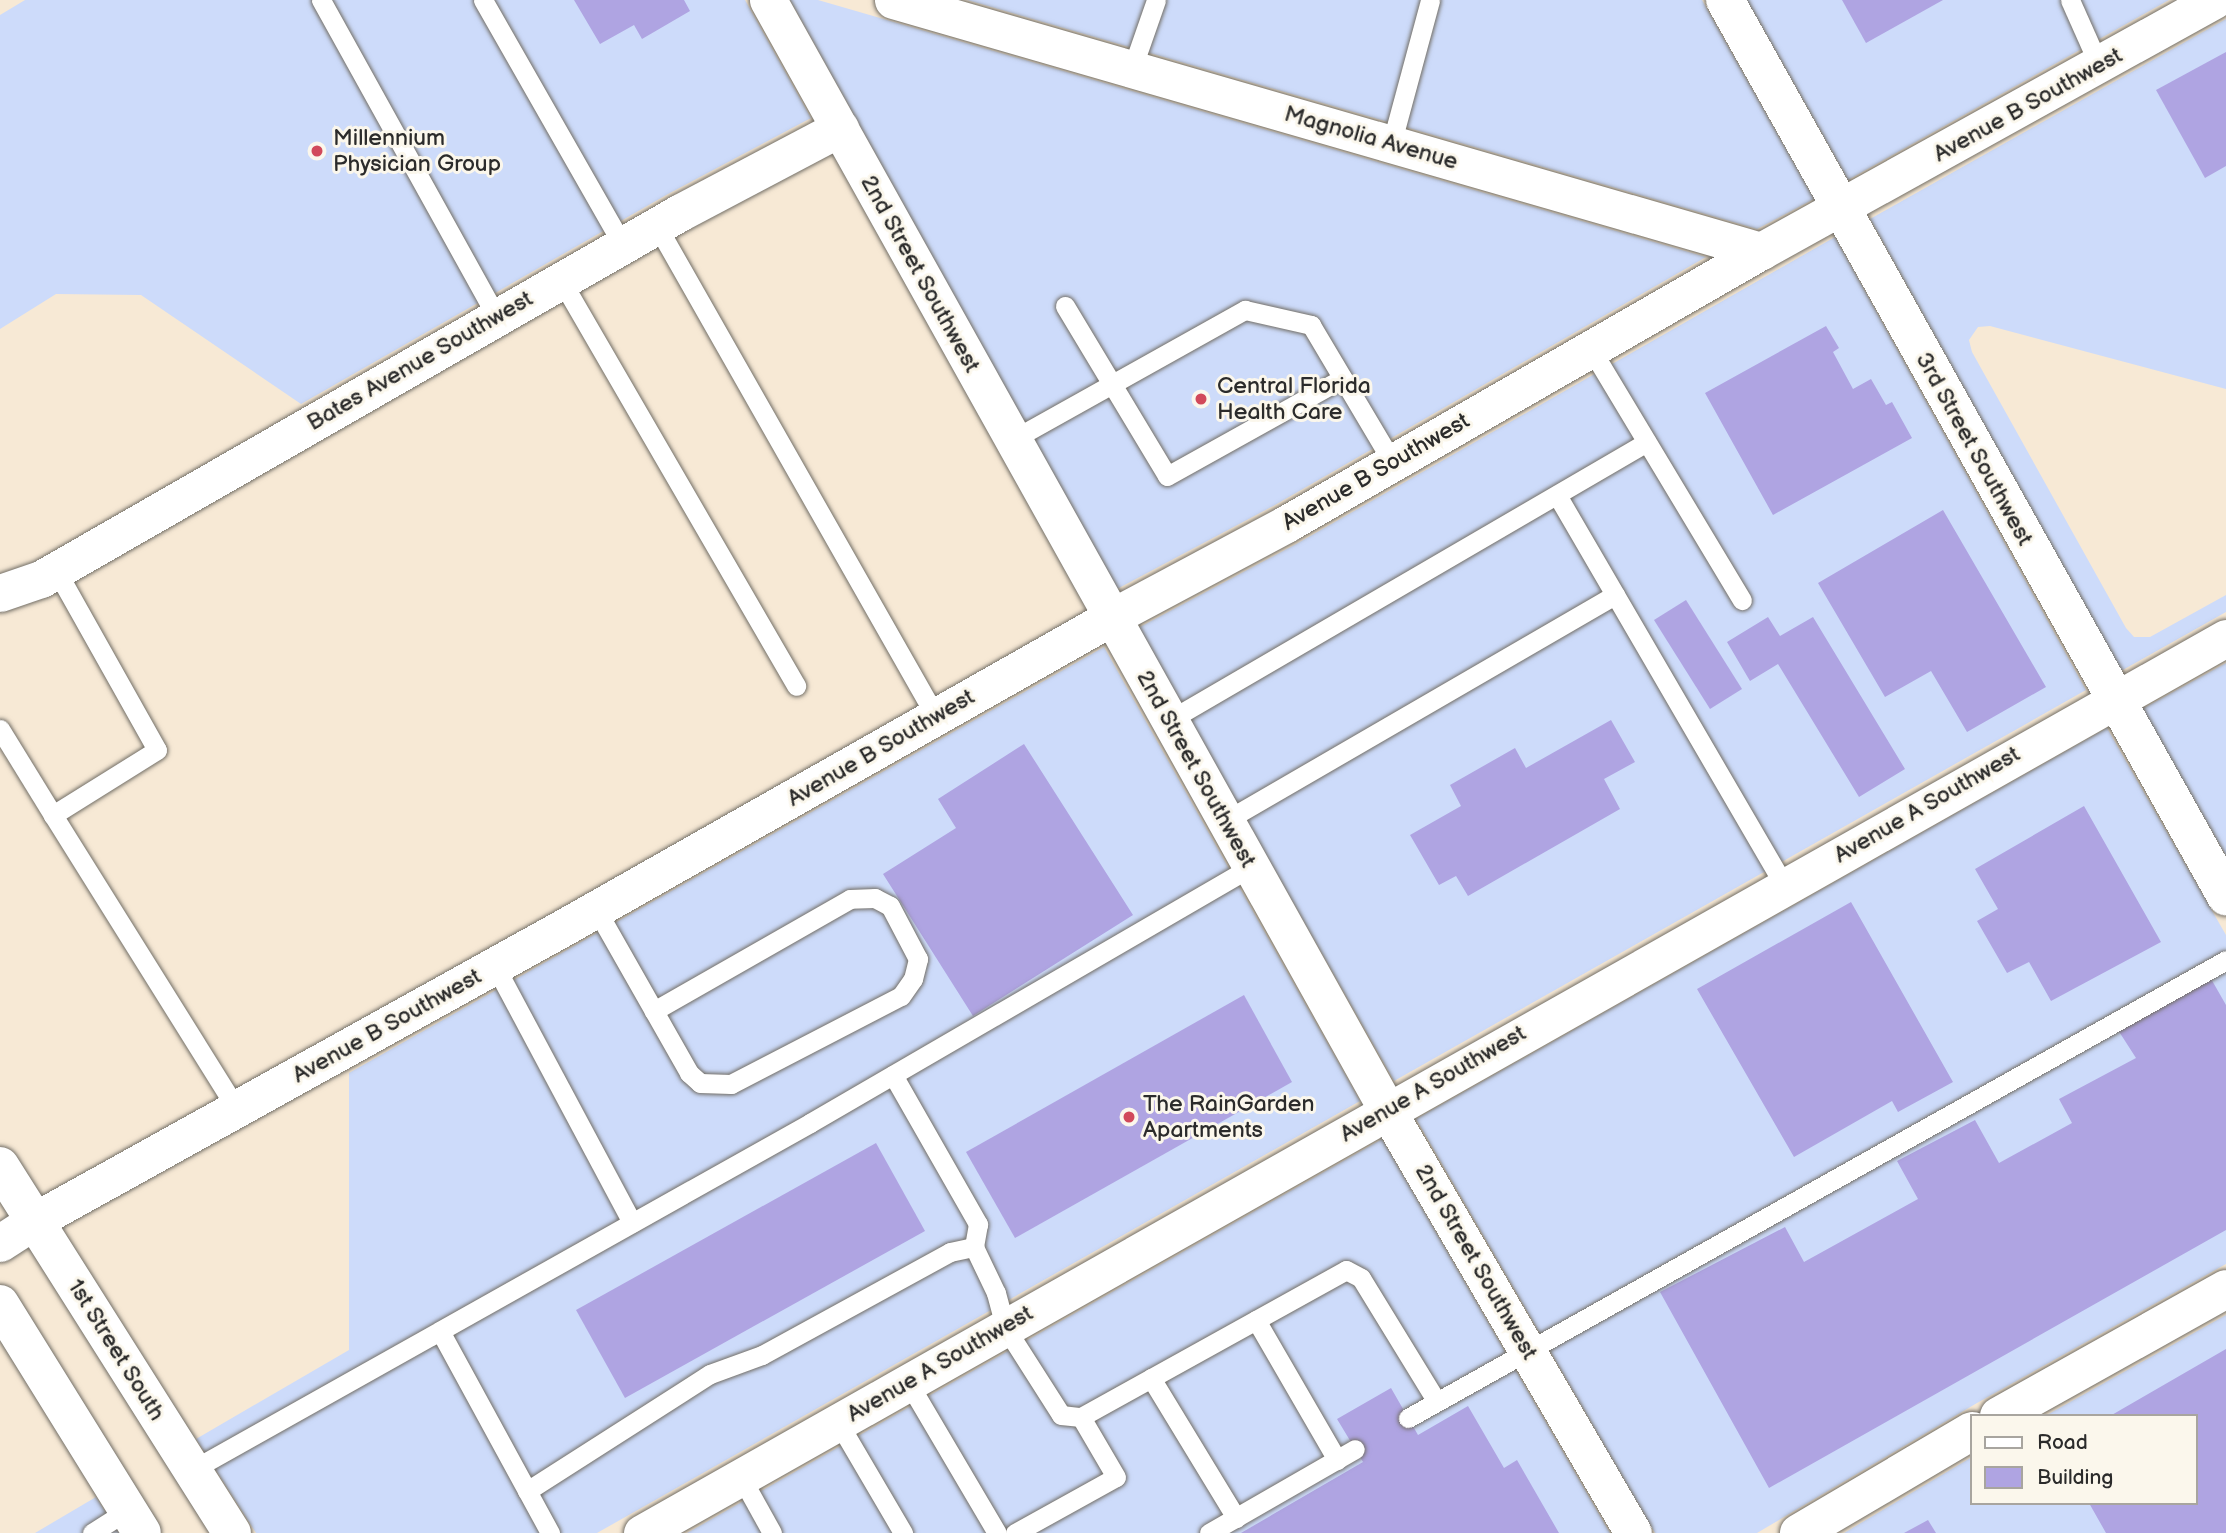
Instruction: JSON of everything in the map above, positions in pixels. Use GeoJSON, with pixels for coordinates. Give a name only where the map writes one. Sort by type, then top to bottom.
{"type":"FeatureCollection","features":[{"type":"Feature","properties":{"kind":"main road","name":"3rd Street Southwest"},"geometry":{"type":"LineString","coordinates":[[1725,0],[2226,896]]}},
{"type":"Feature","properties":{"kind":"main road","name":"1st Street South"},"geometry":{"type":"LineString","coordinates":[[0,1166],[232,1533]]}},
{"type":"Feature","properties":{"kind":"main road"},"geometry":{"type":"LineString","coordinates":[[2003,1414],[2226,1289]]}},
{"type":"Feature","properties":{"kind":"main road"},"geometry":{"type":"LineString","coordinates":[[0,1304],[135,1522]]}},
{"type":"Feature","properties":{"kind":"main road"},"geometry":{"type":"LineString","coordinates":[[1799,1533],[1970,1432]]}},
{"type":"Feature","properties":{"kind":"street","name":"2nd Street Southwest"},"geometry":{"type":"LineString","coordinates":[[768,0],[1110,618],[1387,1110],[1633,1533]]}},
{"type":"Feature","properties":{"kind":"street","name":"Magnolia Avenue"},"geometry":{"type":"LineString","coordinates":[[893,0],[942,7],[1132,69],[1761,251]]}},
{"type":"Feature","properties":{"kind":"street","name":"Avenue B Southwest"},"geometry":{"type":"LineString","coordinates":[[1842,209],[2214,0]]}},
{"type":"Feature","properties":{"kind":"street","name":"Bates Avenue Southwest"},"geometry":{"type":"LineString","coordinates":[[0,593],[9,592],[56,570],[623,245],[839,128]]}},
{"type":"Feature","properties":{"kind":"street"},"geometry":{"type":"LineString","coordinates":[[1761,251],[1842,209]]}},
{"type":"Feature","properties":{"kind":"street","name":"Avenue B Southwest"},"geometry":{"type":"LineString","coordinates":[[0,1243],[34,1221],[495,966],[1110,618],[1286,524],[1761,251]]}},
{"type":"Feature","properties":{"kind":"street","name":"Avenue A Southwest"},"geometry":{"type":"LineString","coordinates":[[642,1533],[2226,638]]}},
{"type":"Feature","properties":{"kind":"lane"},"geometry":{"type":"LineString","coordinates":[[321,0],[497,317]]}},
{"type":"Feature","properties":{"kind":"lane"},"geometry":{"type":"LineString","coordinates":[[483,0],[623,245]]}},
{"type":"Feature","properties":{"kind":"lane"},"geometry":{"type":"LineString","coordinates":[[1132,69],[1156,0]]}},
{"type":"Feature","properties":{"kind":"lane"},"geometry":{"type":"LineString","coordinates":[[1391,145],[1430,0]]}},
{"type":"Feature","properties":{"kind":"lane"},"geometry":{"type":"LineString","coordinates":[[2070,0],[2099,65]]}},
{"type":"Feature","properties":{"kind":"lane"},"geometry":{"type":"LineString","coordinates":[[657,226],[936,717]]}},
{"type":"Feature","properties":{"kind":"lane"},"geometry":{"type":"LineString","coordinates":[[561,281],[796,686]]}},
{"type":"Feature","properties":{"kind":"lane"},"geometry":{"type":"LineString","coordinates":[[1065,306],[1167,475],[1343,378]]}},
{"type":"Feature","properties":{"kind":"lane"},"geometry":{"type":"LineString","coordinates":[[1012,440],[1245,310],[1311,325],[1393,463]]}},
{"type":"Feature","properties":{"kind":"lane"},"geometry":{"type":"LineString","coordinates":[[1591,349],[1742,600]]}},
{"type":"Feature","properties":{"kind":"lane"},"geometry":{"type":"LineString","coordinates":[[1168,721],[1647,442]]}},
{"type":"Feature","properties":{"kind":"lane"},"geometry":{"type":"LineString","coordinates":[[1557,495],[1785,886]]}},
{"type":"Feature","properties":{"kind":"lane"},"geometry":{"type":"LineString","coordinates":[[53,815],[157,750],[56,570]]}},
{"type":"Feature","properties":{"kind":"lane"},"geometry":{"type":"LineString","coordinates":[[1225,821],[1615,595]]}},
{"type":"Feature","properties":{"kind":"lane"},"geometry":{"type":"LineString","coordinates":[[0,729],[237,1110]]}},
{"type":"Feature","properties":{"kind":"lane"},"geometry":{"type":"LineString","coordinates":[[192,1470],[893,1075],[1251,867]]}},
{"type":"Feature","properties":{"kind":"lane"},"geometry":{"type":"LineString","coordinates":[[596,909],[689,1073],[700,1083],[731,1084],[901,996],[913,979],[918,959],[890,906],[875,898],[849,899],[654,1011]]}},
{"type":"Feature","properties":{"kind":"lane"},"geometry":{"type":"LineString","coordinates":[[1408,1418],[2226,960]]}},
{"type":"Feature","properties":{"kind":"lane"},"geometry":{"type":"LineString","coordinates":[[495,966],[632,1223]]}},
{"type":"Feature","properties":{"kind":"lane"},"geometry":{"type":"LineString","coordinates":[[893,1075],[970,1205],[978,1224],[974,1247],[996,1293],[1005,1327],[1061,1415],[1081,1417],[1346,1270],[1361,1278],[1437,1402]]}},
{"type":"Feature","properties":{"kind":"lane"},"geometry":{"type":"LineString","coordinates":[[527,1492],[710,1374],[762,1355],[950,1252],[974,1247]]}},
{"type":"Feature","properties":{"kind":"lane"},"geometry":{"type":"LineString","coordinates":[[1256,1320],[1336,1460]]}},
{"type":"Feature","properties":{"kind":"lane"},"geometry":{"type":"LineString","coordinates":[[440,1331],[550,1533]]}},
{"type":"Feature","properties":{"kind":"lane"},"geometry":{"type":"LineString","coordinates":[[1150,1378],[1236,1517]]}},
{"type":"Feature","properties":{"kind":"lane"},"geometry":{"type":"LineString","coordinates":[[908,1382],[997,1533]]}},
{"type":"Feature","properties":{"kind":"lane"},"geometry":{"type":"LineString","coordinates":[[1015,1533],[1116,1477],[1081,1417]]}},
{"type":"Feature","properties":{"kind":"lane"},"geometry":{"type":"LineString","coordinates":[[838,1422],[903,1533]]}},
{"type":"Feature","properties":{"kind":"lane"},"geometry":{"type":"LineString","coordinates":[[1209,1533],[1355,1450]]}},
{"type":"Feature","properties":{"kind":"lane"},"geometry":{"type":"LineString","coordinates":[[741,1477],[772,1533]]}},
{"type":"Feature","properties":{"kind":"lane"},"geometry":{"type":"LineString","coordinates":[[92,1533],[135,1522]]}},
{"type":"Feature","properties":{"kind":"shaded area"},"geometry":{"type":"Polygon","coordinates":[[[25,0],[745,0],[811,118],[668,194],[301,404],[141,295],[56,294],[0,329],[0,15],[25,0]]]}},
{"type":"Feature","properties":{"kind":"shaded area"},"geometry":{"type":"Polygon","coordinates":[[[790,0],[818,0],[1706,257],[1275,505],[1117,589],[790,0]]]}},
{"type":"Feature","properties":{"kind":"shaded area"},"geometry":{"type":"Polygon","coordinates":[[[967,0],[1702,0],[1814,199],[1757,229],[967,0]]]}},
{"type":"Feature","properties":{"kind":"shaded area"},"geometry":{"type":"Polygon","coordinates":[[[1747,0],[2169,0],[1848,180],[1747,0]]]}},
{"type":"Feature","properties":{"kind":"shaded area"},"geometry":{"type":"Polygon","coordinates":[[[2226,19],[2226,389],[1990,326],[1978,327],[1969,340],[1972,352],[2126,628],[2134,637],[2150,637],[2226,595],[2226,612],[2121,671],[1870,219],[2226,19]]]}},
{"type":"Feature","properties":{"kind":"shaded area"},"geometry":{"type":"Polygon","coordinates":[[[1835,237],[2086,690],[1394,1081],[1138,628],[1298,543],[1835,237]]]}},
{"type":"Feature","properties":{"kind":"shaded area"},"geometry":{"type":"Polygon","coordinates":[[[1104,647],[1360,1101],[597,1533],[256,1533],[196,1439],[349,1350],[349,1073],[1104,647]]]}},
{"type":"Feature","properties":{"kind":"shaded area"},"geometry":{"type":"Polygon","coordinates":[[[2226,663],[2226,856],[2142,709],[2226,663]]]}},
{"type":"Feature","properties":{"kind":"shaded area"},"geometry":{"type":"Polygon","coordinates":[[[2107,728],[2226,935],[2226,1264],[1977,1403],[1757,1533],[1655,1533],[1416,1119],[2107,728]]]}},
{"type":"Feature","properties":{"kind":"shaded area"},"geometry":{"type":"Polygon","coordinates":[[[1382,1139],[1610,1533],[687,1533],[1382,1139]]]}},
{"type":"Feature","properties":{"kind":"shaded area"},"geometry":{"type":"Polygon","coordinates":[[[2226,1315],[2226,1533],[1844,1533],[1970,1458],[1970,1505],[2198,1505],[2198,1414],[2049,1414],[2226,1315]]]}},
{"type":"Feature","properties":{"kind":"shaded area"},"geometry":{"type":"Polygon","coordinates":[[[96,1497],[119,1533],[35,1533],[96,1497]]]}},
{"type":"Feature","properties":{"kind":"building"},"geometry":{"type":"Polygon","coordinates":[[[574,0],[684,0],[690,11],[642,39],[634,25],[600,44],[574,0]]]}},
{"type":"Feature","properties":{"kind":"building"},"geometry":{"type":"Polygon","coordinates":[[[1842,0],[1943,0],[1866,43],[1842,0]]]}},
{"type":"Feature","properties":{"kind":"building"},"geometry":{"type":"Polygon","coordinates":[[[2226,52],[2226,166],[2205,178],[2156,90],[2226,52]]]}},
{"type":"Feature","properties":{"kind":"building"},"geometry":{"type":"Polygon","coordinates":[[[1826,326],[1839,348],[1833,352],[1853,389],[1871,379],[1886,405],[1892,402],[1912,438],[1773,515],[1705,393],[1826,326]]]}},
{"type":"Feature","properties":{"kind":"building"},"geometry":{"type":"Polygon","coordinates":[[[1943,510],[2046,687],[1967,732],[1931,671],[1885,697],[1818,583],[1943,510]]]}},
{"type":"Feature","properties":{"kind":"building"},"geometry":{"type":"Polygon","coordinates":[[[1686,600],[1742,689],[1710,709],[1654,620],[1686,600]]]}},
{"type":"Feature","properties":{"kind":"building"},"geometry":{"type":"Polygon","coordinates":[[[1768,617],[1780,636],[1813,617],[1905,769],[1859,797],[1778,664],[1750,681],[1727,642],[1768,617]]]}},
{"type":"Feature","properties":{"kind":"building"},"geometry":{"type":"Polygon","coordinates":[[[1611,720],[1635,762],[1604,779],[1620,809],[1468,896],[1456,876],[1439,885],[1410,835],[1461,806],[1450,785],[1515,748],[1526,768],[1611,720]]]}},
{"type":"Feature","properties":{"kind":"building"},"geometry":{"type":"Polygon","coordinates":[[[1024,744],[1133,915],[973,1016],[883,874],[956,828],[938,799],[1024,744]]]}},
{"type":"Feature","properties":{"kind":"building"},"geometry":{"type":"Polygon","coordinates":[[[2084,806],[2161,942],[2051,1001],[2029,962],[2007,973],[1977,921],[1998,909],[1975,869],[2084,806]]]}},
{"type":"Feature","properties":{"kind":"building"},"geometry":{"type":"Polygon","coordinates":[[[1851,902],[1953,1082],[1898,1112],[1892,1101],[1794,1157],[1697,989],[1851,902]]]}},
{"type":"Feature","properties":{"kind":"building"},"geometry":{"type":"Polygon","coordinates":[[[2210,977],[2226,1005],[2226,1230],[1769,1488],[1660,1292],[1785,1227],[1804,1262],[1918,1199],[1897,1161],[1975,1120],[1999,1163],[2072,1123],[2059,1099],[2136,1058],[2118,1030],[2210,977]]]}},
{"type":"Feature","properties":{"kind":"building","name":"The RainGarden Apartments"},"geometry":{"type":"Polygon","coordinates":[[[1244,995],[1292,1082],[1015,1238],[966,1152],[1244,995]]]}},
{"type":"Feature","properties":{"kind":"building"},"geometry":{"type":"Polygon","coordinates":[[[876,1143],[925,1231],[625,1398],[576,1310],[876,1143]]]}},
{"type":"Feature","properties":{"kind":"building"},"geometry":{"type":"Polygon","coordinates":[[[2226,1349],[2226,1533],[2106,1533],[2090,1505],[2198,1505],[2198,1414],[2113,1414],[2226,1349]]]}},
{"type":"Feature","properties":{"kind":"building"},"geometry":{"type":"Polygon","coordinates":[[[1391,1388],[1418,1435],[1468,1406],[1504,1468],[1517,1460],[1559,1533],[1241,1533],[1363,1462],[1337,1419],[1391,1388]]]}},
{"type":"Feature","properties":{"kind":"building"},"geometry":{"type":"Polygon","coordinates":[[[1928,1520],[1936,1533],[1904,1533],[1928,1520]]]}},
{"type":"Feature","properties":{"kind":"place","name":"Millennium Physician Group"},"geometry":{"type":"Point","coordinates":[317,151]}},
{"type":"Feature","properties":{"kind":"place","name":"Central Florida Health Care"},"geometry":{"type":"Point","coordinates":[1201,399]}},
{"type":"Feature","properties":{"kind":"place","name":"The RainGarden Apartments"},"geometry":{"type":"Point","coordinates":[1129,1117]}}]}
